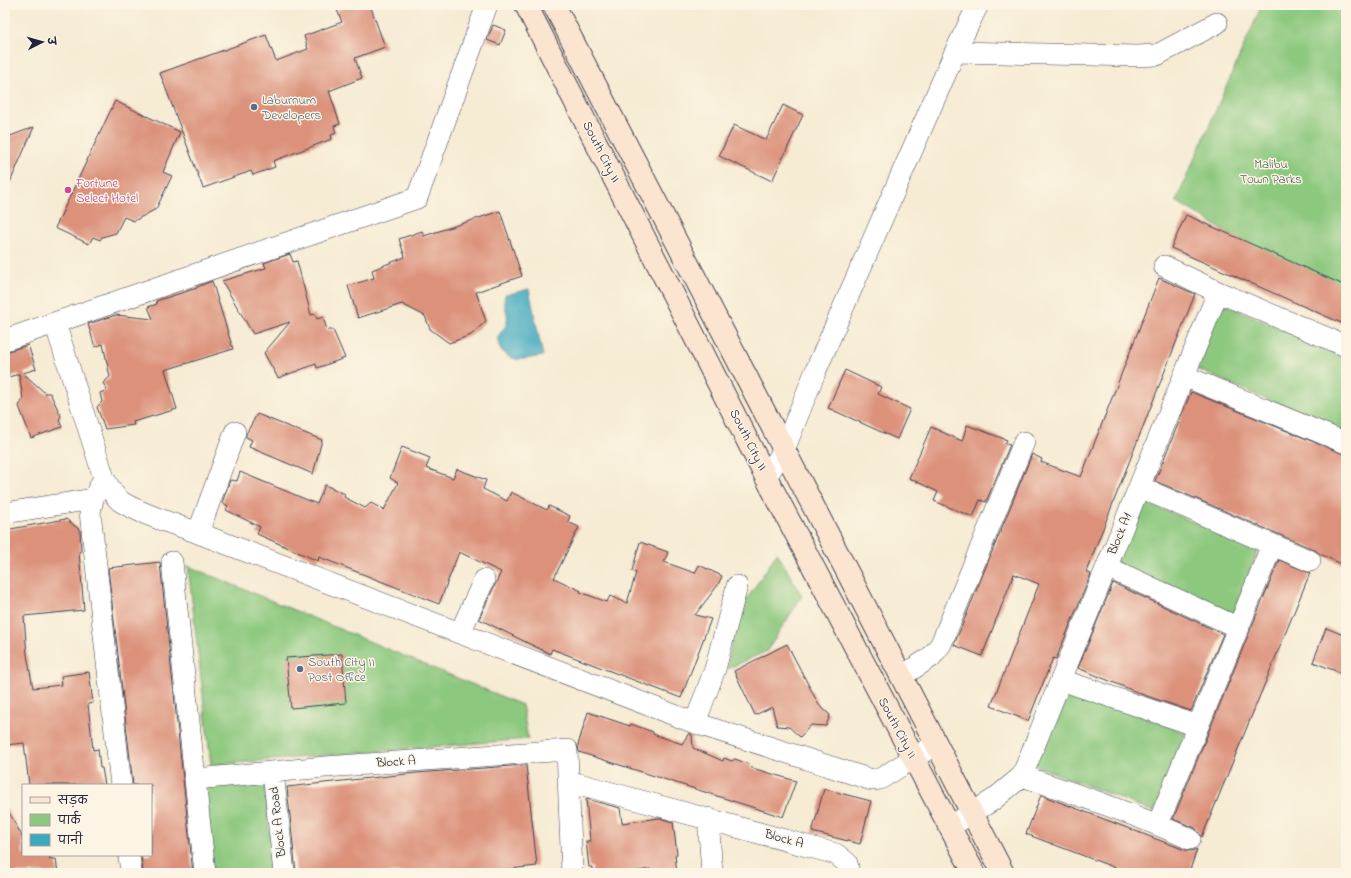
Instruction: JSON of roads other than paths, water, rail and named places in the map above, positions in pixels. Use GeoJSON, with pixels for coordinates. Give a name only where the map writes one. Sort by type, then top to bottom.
{"type":"FeatureCollection","features":[{"type":"Feature","properties":{"kind":"main road","name":"South City II"},"geometry":{"type":"LineString","coordinates":[[526,5],[766,476],[974,873]]}},
{"type":"Feature","properties":{"kind":"main road","name":"South City II"},"geometry":{"type":"LineString","coordinates":[[554,5],[1003,873]]}},
{"type":"Feature","properties":{"kind":"street"},"geometry":{"type":"LineString","coordinates":[[5,340],[417,198],[487,5]]}},
{"type":"Feature","properties":{"kind":"street"},"geometry":{"type":"LineString","coordinates":[[766,476],[784,450],[816,370],[955,52],[978,5]]}},
{"type":"Feature","properties":{"kind":"street"},"geometry":{"type":"LineString","coordinates":[[955,52],[1137,56],[1157,55],[1217,23]]}},
{"type":"Feature","properties":{"kind":"street"},"geometry":{"type":"LineString","coordinates":[[1164,266],[1218,292],[1346,346]]}},
{"type":"Feature","properties":{"kind":"street","name":"Block A1"},"geometry":{"type":"LineString","coordinates":[[1022,776],[1218,292]]}},
{"type":"Feature","properties":{"kind":"street"},"geometry":{"type":"LineString","coordinates":[[55,323],[104,478],[112,492],[120,501],[198,533],[695,723],[872,780],[880,779],[936,744]]}},
{"type":"Feature","properties":{"kind":"street"},"geometry":{"type":"LineString","coordinates":[[1184,376],[1346,443]]}},
{"type":"Feature","properties":{"kind":"street"},"geometry":{"type":"LineString","coordinates":[[198,533],[235,432]]}},
{"type":"Feature","properties":{"kind":"street"},"geometry":{"type":"LineString","coordinates":[[902,676],[931,656],[941,644],[1024,442]]}},
{"type":"Feature","properties":{"kind":"street"},"geometry":{"type":"LineString","coordinates":[[104,478],[93,498],[90,512],[121,784]]}},
{"type":"Feature","properties":{"kind":"street"},"geometry":{"type":"LineString","coordinates":[[1139,487],[1272,546],[1310,561]]}},
{"type":"Feature","properties":{"kind":"street"},"geometry":{"type":"LineString","coordinates":[[5,512],[93,498]]}},
{"type":"Feature","properties":{"kind":"street"},"geometry":{"type":"LineString","coordinates":[[1158,824],[1272,546]]}},
{"type":"Feature","properties":{"kind":"street"},"geometry":{"type":"LineString","coordinates":[[172,562],[205,873]]}},
{"type":"Feature","properties":{"kind":"street"},"geometry":{"type":"LineString","coordinates":[[1107,567],[1239,628]]}},
{"type":"Feature","properties":{"kind":"street"},"geometry":{"type":"LineString","coordinates":[[460,633],[484,580]]}},
{"type":"Feature","properties":{"kind":"street"},"geometry":{"type":"LineString","coordinates":[[695,723],[715,669],[737,586]]}},
{"type":"Feature","properties":{"kind":"street"},"geometry":{"type":"LineString","coordinates":[[1061,680],[1198,726]]}},
{"type":"Feature","properties":{"kind":"street","name":"Block A"},"geometry":{"type":"LineString","coordinates":[[196,779],[567,750],[572,873]]}},
{"type":"Feature","properties":{"kind":"street","name":"Block A Road"},"geometry":{"type":"LineString","coordinates":[[273,772],[284,873]]}},
{"type":"Feature","properties":{"kind":"street"},"geometry":{"type":"LineString","coordinates":[[949,827],[993,800],[1022,776],[1088,798],[1158,824],[1190,839]]}},
{"type":"Feature","properties":{"kind":"street","name":"Block A"},"geometry":{"type":"LineString","coordinates":[[568,781],[836,854],[847,863],[849,873]]}},
{"type":"Feature","properties":{"kind":"street"},"geometry":{"type":"LineString","coordinates":[[708,818],[712,873]]}},
{"type":"Feature","properties":{"kind":"street"},"geometry":{"type":"LineString","coordinates":[[129,856],[131,873]]}},
{"type":"Feature","properties":{"kind":"water"},"geometry":{"type":"Polygon","coordinates":[[[529,289],[543,356],[527,359],[512,358],[503,352],[498,341],[498,338],[507,322],[504,298],[505,295],[529,289]]]}},
{"type":"Feature","properties":{"kind":"place","name":"Laburnum Developers"},"geometry":{"type":"Point","coordinates":[254,107]}},
{"type":"Feature","properties":{"kind":"place","name":"Fortune Select Hotel"},"geometry":{"type":"Point","coordinates":[68,190]}},
{"type":"Feature","properties":{"kind":"place","name":"South City II Post Office"},"geometry":{"type":"Point","coordinates":[300,669]}},
{"type":"Feature","properties":{"kind":"park label","name":"Malibu Town Parks"},"geometry":{"type":"Point","coordinates":[1271,172]}}]}
